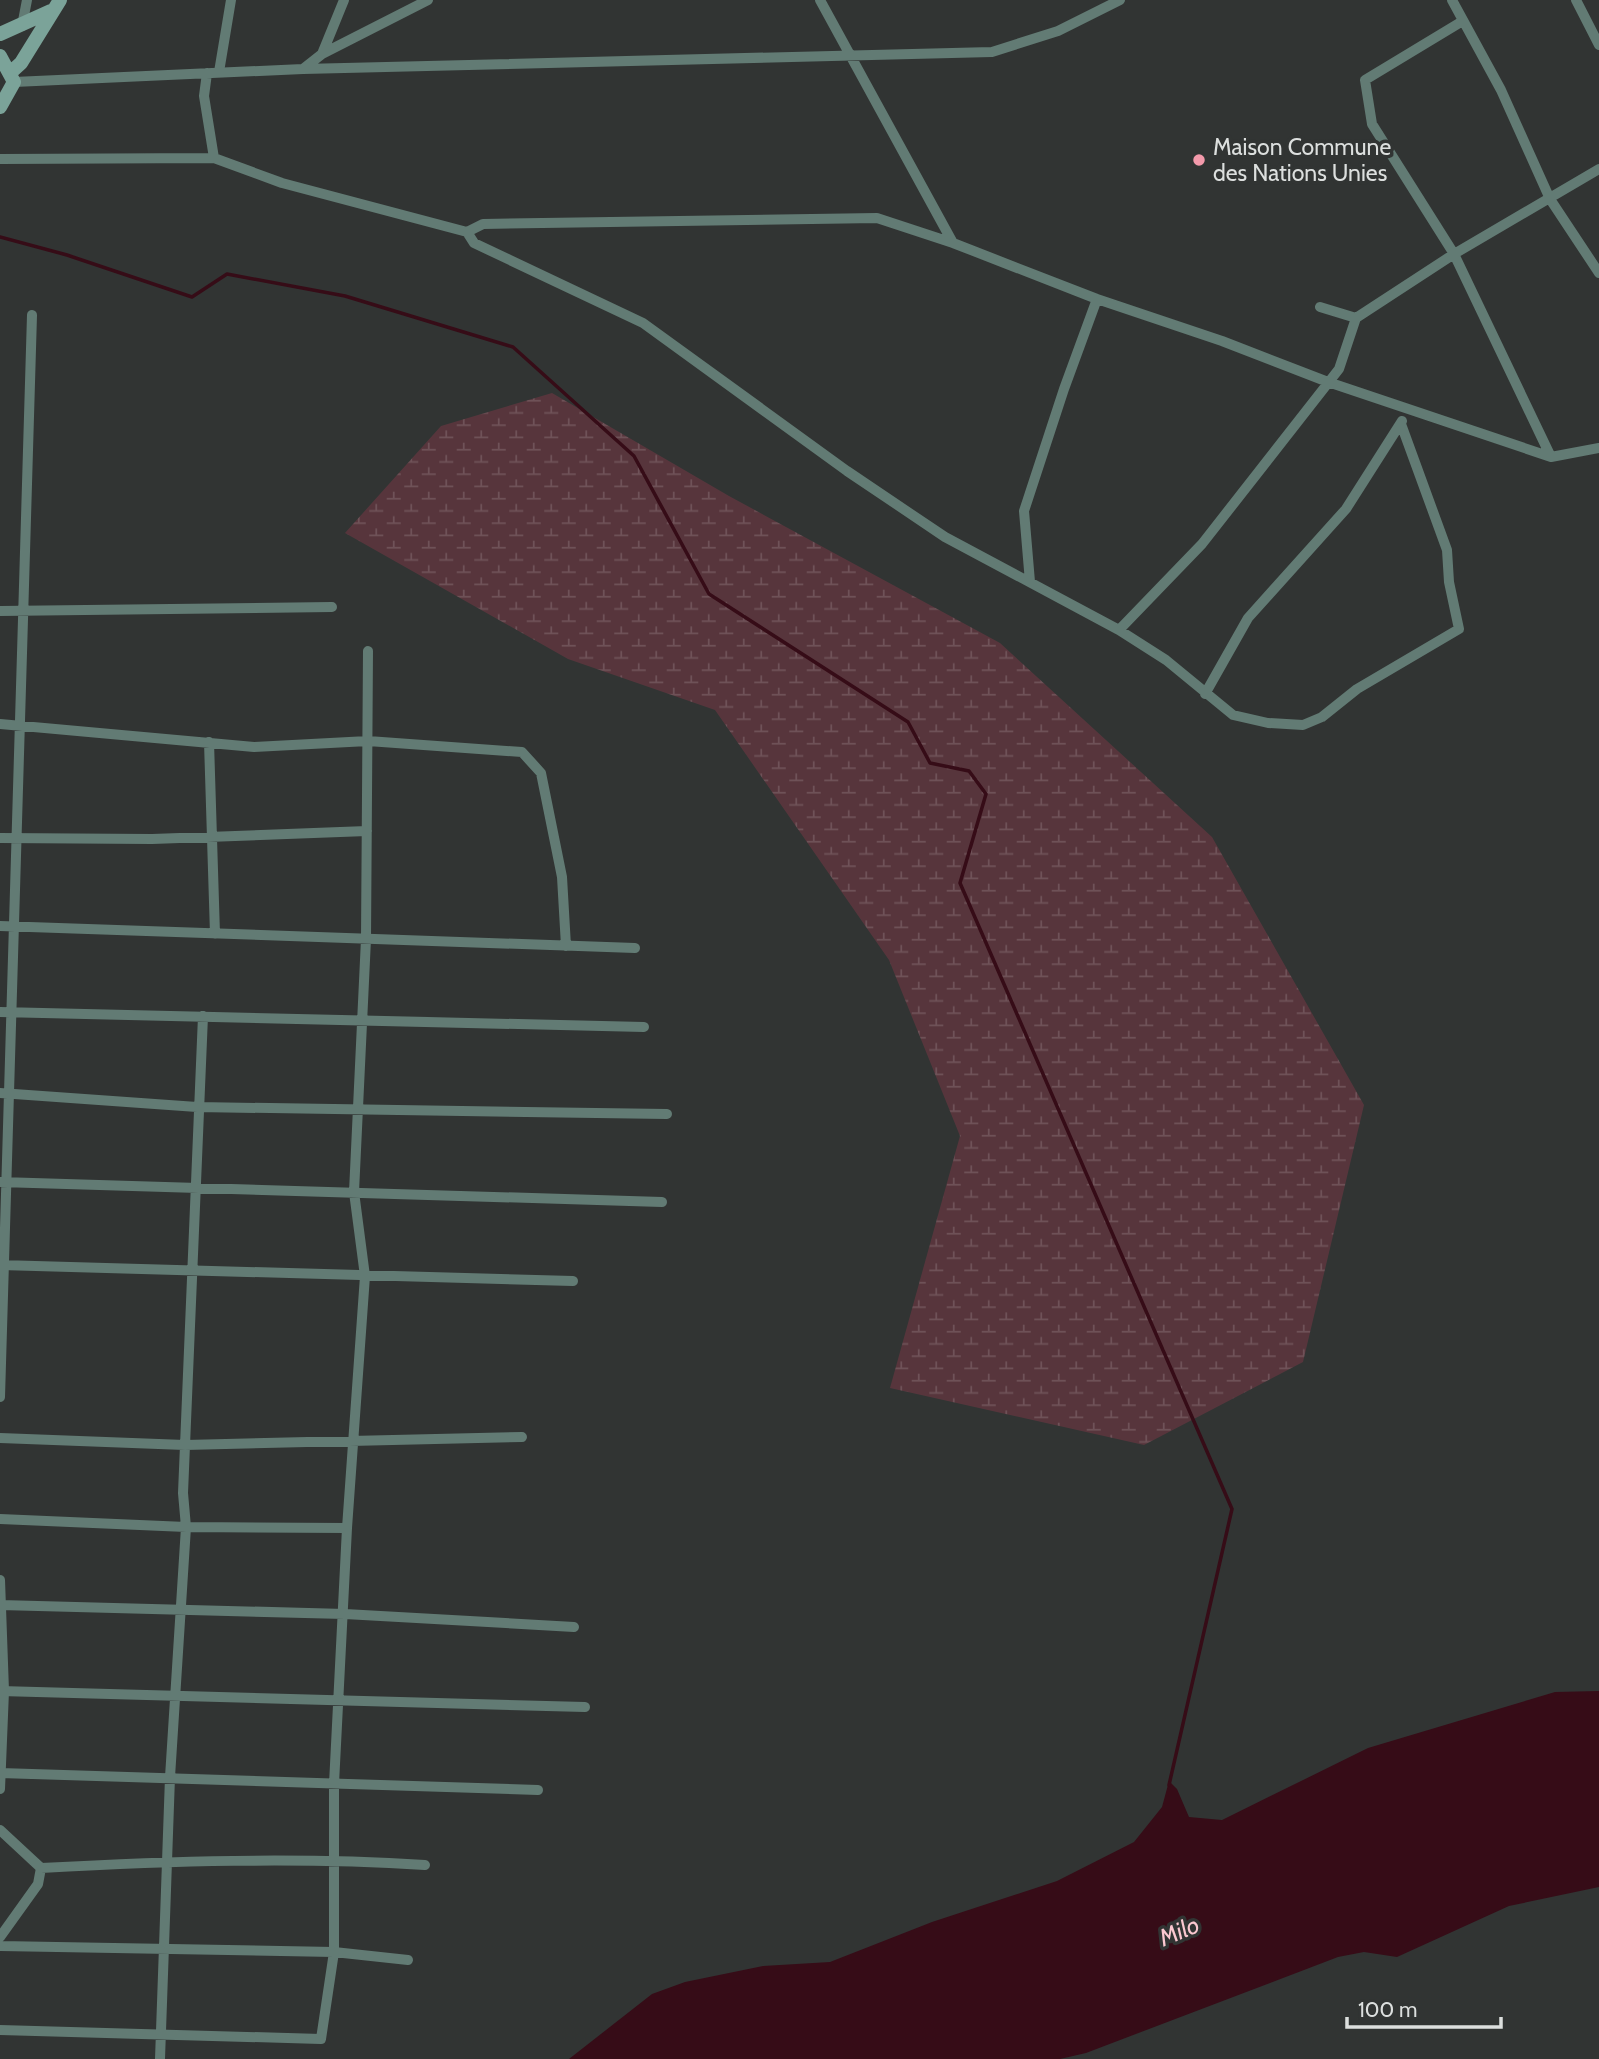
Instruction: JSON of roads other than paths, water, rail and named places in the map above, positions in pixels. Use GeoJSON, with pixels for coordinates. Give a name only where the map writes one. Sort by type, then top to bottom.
{"type":"FeatureCollection","features":[{"type":"Feature","properties":{"kind":"street"},"geometry":{"type":"LineString","coordinates":[[22,26],[27,0]]}},
{"type":"Feature","properties":{"kind":"street"},"geometry":{"type":"LineString","coordinates":[[219,72],[231,0]]}},
{"type":"Feature","properties":{"kind":"street"},"geometry":{"type":"LineString","coordinates":[[322,54],[344,0]]}},
{"type":"Feature","properties":{"kind":"street"},"geometry":{"type":"LineString","coordinates":[[303,69],[322,54],[428,0]]}},
{"type":"Feature","properties":{"kind":"street"},"geometry":{"type":"LineString","coordinates":[[820,0],[953,243]]}},
{"type":"Feature","properties":{"kind":"street"},"geometry":{"type":"LineString","coordinates":[[12,77],[992,52],[1058,31],[1120,0]]}},
{"type":"Feature","properties":{"kind":"street"},"geometry":{"type":"LineString","coordinates":[[1452,0],[1461,22],[1501,90],[1549,199],[1599,274]]}},
{"type":"Feature","properties":{"kind":"street"},"geometry":{"type":"LineString","coordinates":[[1576,0],[1599,45]]}},
{"type":"Feature","properties":{"kind":"street"},"geometry":{"type":"LineString","coordinates":[[0,34],[22,26],[55,6]]}},
{"type":"Feature","properties":{"kind":"street"},"geometry":{"type":"LineString","coordinates":[[0,107],[12,77],[55,6]]}},
{"type":"Feature","properties":{"kind":"street"},"geometry":{"type":"LineString","coordinates":[[1461,22],[1365,80],[1372,124],[1454,254],[1552,457]]}},
{"type":"Feature","properties":{"kind":"street"},"geometry":{"type":"LineString","coordinates":[[0,56],[12,77]]}},
{"type":"Feature","properties":{"kind":"street"},"geometry":{"type":"LineString","coordinates":[[207,73],[204,96],[214,158]]}},
{"type":"Feature","properties":{"kind":"street"},"geometry":{"type":"LineString","coordinates":[[0,159],[214,158],[282,183],[467,232],[483,224],[877,218],[953,243],[1097,299],[1222,341],[1328,382],[1552,457],[1599,448]]}},
{"type":"Feature","properties":{"kind":"street"},"geometry":{"type":"LineString","coordinates":[[1119,630],[1202,544],[1339,369],[1356,318],[1454,254],[1599,169]]}},
{"type":"Feature","properties":{"kind":"street"},"geometry":{"type":"LineString","coordinates":[[467,232],[474,243],[643,323],[847,471],[945,537],[1119,630],[1166,660],[1233,715],[1268,723],[1303,725],[1322,717],[1357,689],[1459,629],[1449,582],[1447,550],[1401,424]]}},
{"type":"Feature","properties":{"kind":"street"},"geometry":{"type":"LineString","coordinates":[[1030,582],[1024,512],[1097,299]]}},
{"type":"Feature","properties":{"kind":"street"},"geometry":{"type":"LineString","coordinates":[[1320,307],[1356,318]]}},
{"type":"Feature","properties":{"kind":"street"},"geometry":{"type":"LineString","coordinates":[[0,1397],[6,1012],[14,927],[32,315]]}},
{"type":"Feature","properties":{"kind":"street"},"geometry":{"type":"LineString","coordinates":[[1205,694],[1248,618],[1346,509],[1408,409]]}},
{"type":"Feature","properties":{"kind":"street"},"geometry":{"type":"LineString","coordinates":[[0,611],[332,607]]}},
{"type":"Feature","properties":{"kind":"street"},"geometry":{"type":"LineString","coordinates":[[0,2030],[321,2039],[334,1952],[334,1784],[341,1701],[347,1528],[365,1276],[354,1192],[366,939],[368,651]]}},
{"type":"Feature","properties":{"kind":"street"},"geometry":{"type":"LineString","coordinates":[[0,724],[254,747],[368,741],[522,752],[541,773],[562,877],[566,946]]}},
{"type":"Feature","properties":{"kind":"street"},"geometry":{"type":"LineString","coordinates":[[209,742],[215,934]]}},
{"type":"Feature","properties":{"kind":"street"},"geometry":{"type":"LineString","coordinates":[[0,838],[152,839],[367,831]]}},
{"type":"Feature","properties":{"kind":"street"},"geometry":{"type":"LineString","coordinates":[[0,926],[635,948]]}},
{"type":"Feature","properties":{"kind":"street"},"geometry":{"type":"LineString","coordinates":[[6,1012],[644,1027]]}},
{"type":"Feature","properties":{"kind":"street"},"geometry":{"type":"LineString","coordinates":[[160,2059],[170,1777],[186,1527],[183,1493],[197,1107],[203,1016]]}},
{"type":"Feature","properties":{"kind":"street"},"geometry":{"type":"LineString","coordinates":[[4,1093],[197,1107],[667,1114]]}},
{"type":"Feature","properties":{"kind":"street"},"geometry":{"type":"LineString","coordinates":[[3,1182],[662,1202]]}},
{"type":"Feature","properties":{"kind":"street"},"geometry":{"type":"LineString","coordinates":[[2,1265],[573,1281]]}},
{"type":"Feature","properties":{"kind":"street"},"geometry":{"type":"LineString","coordinates":[[0,1438],[186,1445],[523,1437]]}},
{"type":"Feature","properties":{"kind":"street"},"geometry":{"type":"LineString","coordinates":[[0,1520],[186,1527],[347,1528]]}},
{"type":"Feature","properties":{"kind":"street"},"geometry":{"type":"LineString","coordinates":[[0,1580],[0,1789]]}},
{"type":"Feature","properties":{"kind":"street"},"geometry":{"type":"LineString","coordinates":[[1,1605],[345,1614],[574,1627]]}},
{"type":"Feature","properties":{"kind":"street"},"geometry":{"type":"LineString","coordinates":[[2,1691],[585,1707]]}},
{"type":"Feature","properties":{"kind":"street"},"geometry":{"type":"LineString","coordinates":[[1,1773],[538,1790]]}},
{"type":"Feature","properties":{"kind":"street"},"geometry":{"type":"LineString","coordinates":[[0,1830],[41,1868],[169,1861],[336,1860],[425,1865]]}},
{"type":"Feature","properties":{"kind":"street"},"geometry":{"type":"LineString","coordinates":[[0,1937],[38,1884],[41,1868]]}},
{"type":"Feature","properties":{"kind":"street"},"geometry":{"type":"LineString","coordinates":[[0,1946],[334,1952],[408,1960]]}},
{"type":"Feature","properties":{"kind":"water","name":"Milo"},"geometry":{"type":"Polygon","coordinates":[[[1599,1691],[1599,1887],[1509,1906],[1397,1957],[1364,1952],[1338,1957],[1086,2053],[1060,2059],[569,2059],[652,1994],[685,1982],[763,1966],[830,1962],[932,1922],[1057,1881],[1134,1842],[1162,1807],[1169,1781],[1177,1789],[1189,1817],[1222,1820],[1368,1748],[1555,1692],[1599,1691]]]}},
{"type":"Feature","properties":{"kind":"waterway"},"geometry":{"type":"LineString","coordinates":[[0,237],[67,255],[192,297],[227,274],[345,296],[513,347],[634,456],[709,594],[908,722],[930,763],[969,771],[986,794],[960,883],[1232,1509],[1169,1785]]}},
{"type":"Feature","properties":{"kind":"place","name":"Maison Commune des Nations Unies"},"geometry":{"type":"Point","coordinates":[1199,160]}}]}
